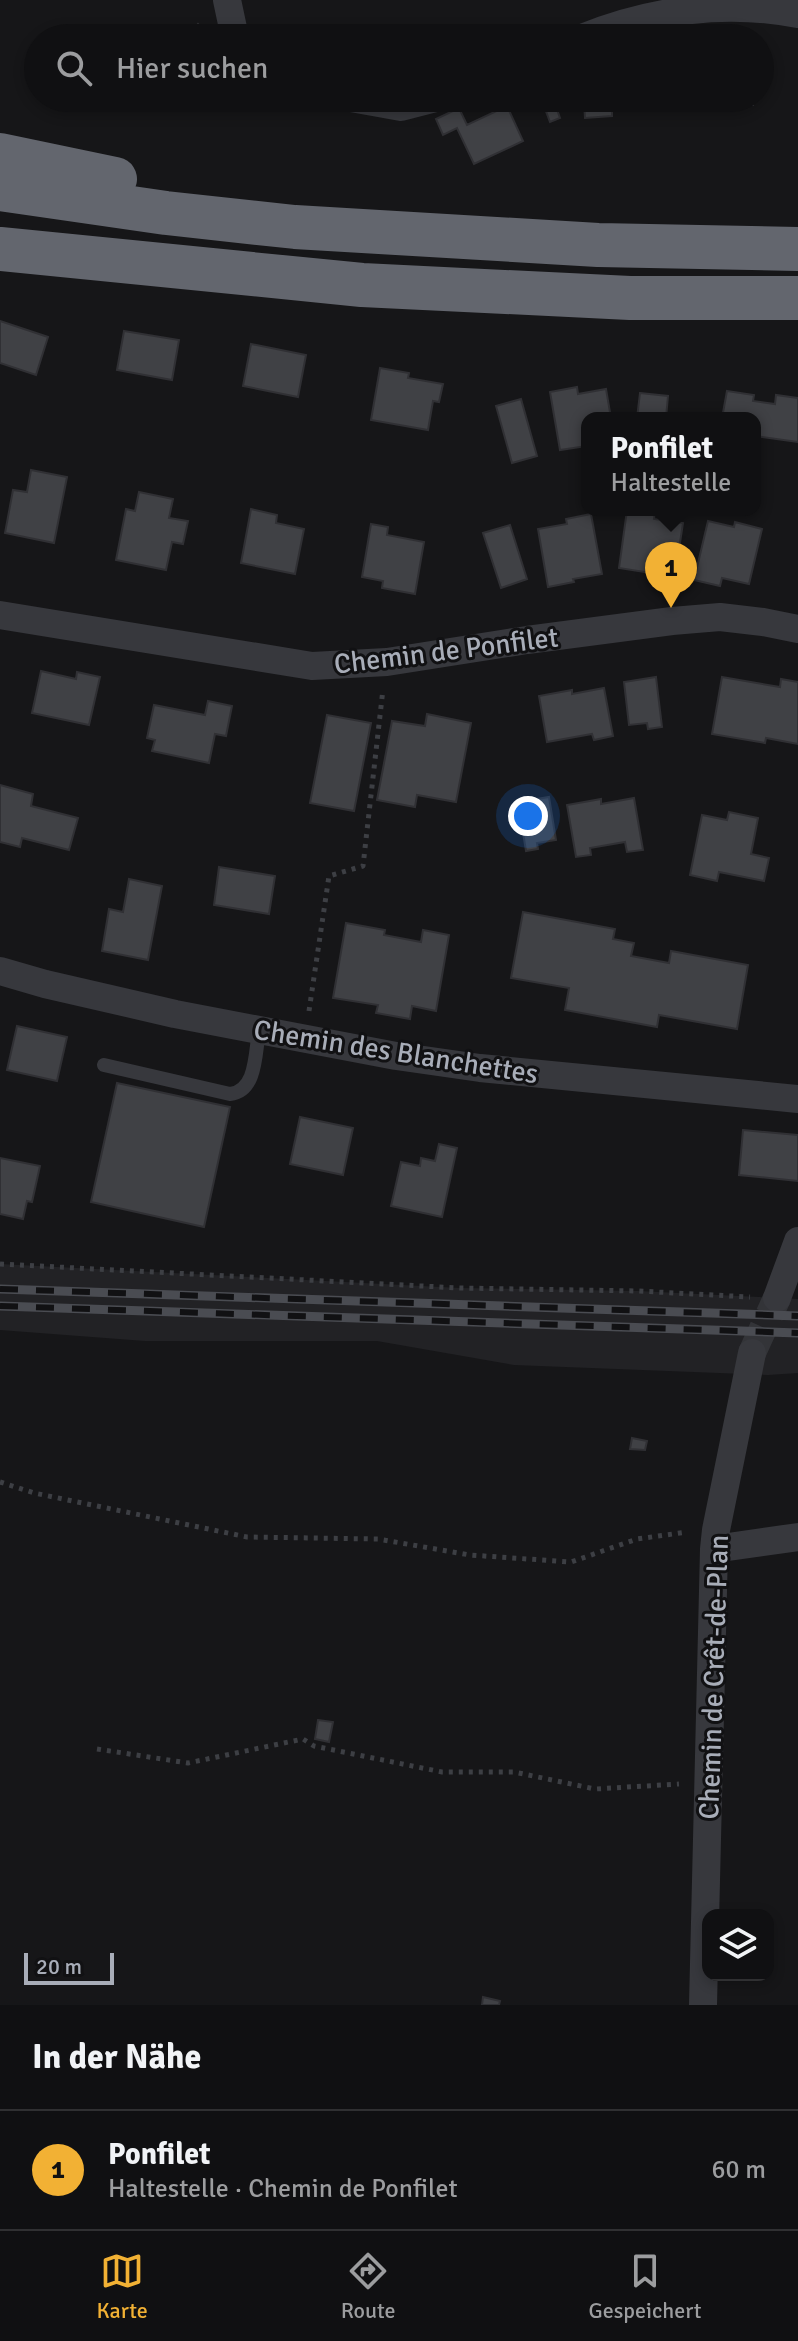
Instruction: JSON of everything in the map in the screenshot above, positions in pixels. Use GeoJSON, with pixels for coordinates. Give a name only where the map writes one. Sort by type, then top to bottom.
{"type":"FeatureCollection","features":[{"type":"Feature","properties":{"kind":"highway"},"geometry":{"type":"LineString","coordinates":[[0,155],[166,189],[489,237]]}},
{"type":"Feature","properties":{"kind":"highway"},"geometry":{"type":"LineString","coordinates":[[0,189],[166,213],[281,225],[598,245],[798,249]]}},
{"type":"Feature","properties":{"kind":"highway"},"geometry":{"type":"LineString","coordinates":[[0,249],[362,285],[615,297],[798,298]]}},
{"type":"Feature","properties":{"kind":"street"},"geometry":{"type":"LineString","coordinates":[[227,0],[232,24]]}},
{"type":"Feature","properties":{"kind":"street"},"geometry":{"type":"LineString","coordinates":[[621,24],[703,7],[769,8],[798,14]]}},
{"type":"Feature","properties":{"kind":"street","name":"Chemin de Ponfilet"},"geometry":{"type":"LineString","coordinates":[[0,615],[312,666],[387,662],[672,621],[720,617],[798,629]]}},
{"type":"Feature","properties":{"kind":"street","name":"Chemin des Blanchettes"},"geometry":{"type":"LineString","coordinates":[[0,971],[45,984],[259,1031],[396,1056],[480,1068],[798,1099]]}},
{"type":"Feature","properties":{"kind":"street"},"geometry":{"type":"LineString","coordinates":[[768,1298],[798,1241]]}},
{"type":"Feature","properties":{"kind":"street","name":"Chemin de Crêt-de-Plan"},"geometry":{"type":"LineString","coordinates":[[703,2005],[715,1539],[752,1353]]}},
{"type":"Feature","properties":{"kind":"street"},"geometry":{"type":"LineString","coordinates":[[715,1539],[798,1537]]}},
{"type":"Feature","properties":{"kind":"lane"},"geometry":{"type":"LineString","coordinates":[[104,1065],[230,1094],[238,1093],[250,1080],[259,1031]]}},
{"type":"Feature","properties":{"kind":"path"},"geometry":{"type":"LineString","coordinates":[[305,1040],[329,876],[363,866],[387,662]]}},
{"type":"Feature","properties":{"kind":"path"},"geometry":{"type":"LineString","coordinates":[[0,1264],[460,1288],[638,1291],[768,1298]]}},
{"type":"Feature","properties":{"kind":"path"},"geometry":{"type":"LineString","coordinates":[[0,1482],[34,1493],[247,1537],[378,1539],[470,1555],[571,1562],[637,1539],[693,1531],[715,1539]]}},
{"type":"Feature","properties":{"kind":"path"},"geometry":{"type":"LineString","coordinates":[[97,1749],[188,1763],[303,1739],[314,1746],[442,1772],[514,1772],[595,1789],[708,1783]]}},
{"type":"Feature","properties":{"kind":"shaded area"},"geometry":{"type":"Polygon","coordinates":[[[0,1264],[460,1288],[638,1291],[798,1299],[798,1373],[768,1375],[514,1365],[377,1341],[145,1341],[0,1330],[0,1264]]]}},
{"type":"Feature","properties":{"kind":"building"},"geometry":{"type":"Polygon","coordinates":[[[451,112],[461,112],[467,125],[494,112],[510,112],[523,141],[474,164],[457,128],[443,135],[436,119],[451,112]]]}},
{"type":"Feature","properties":{"kind":"building"},"geometry":{"type":"Polygon","coordinates":[[[546,112],[558,112],[560,118],[550,122],[546,112]]]}},
{"type":"Feature","properties":{"kind":"building"},"geometry":{"type":"Polygon","coordinates":[[[585,112],[612,112],[612,116],[585,118],[585,112]]]}},
{"type":"Feature","properties":{"kind":"building"},"geometry":{"type":"Polygon","coordinates":[[[0,321],[48,337],[36,375],[0,363],[0,321]]]}},
{"type":"Feature","properties":{"kind":"building"},"geometry":{"type":"Polygon","coordinates":[[[124,331],[179,340],[172,380],[117,370],[124,331]]]}},
{"type":"Feature","properties":{"kind":"building"},"geometry":{"type":"Polygon","coordinates":[[[251,344],[306,355],[298,397],[243,386],[251,344]]]}},
{"type":"Feature","properties":{"kind":"building"},"geometry":{"type":"Polygon","coordinates":[[[380,368],[409,373],[408,378],[443,384],[439,402],[433,401],[428,430],[371,420],[380,368]]]}},
{"type":"Feature","properties":{"kind":"building"},"geometry":{"type":"Polygon","coordinates":[[[577,387],[578,394],[606,389],[610,412],[581,412],[581,447],[560,450],[550,392],[577,387]]]}},
{"type":"Feature","properties":{"kind":"building"},"geometry":{"type":"Polygon","coordinates":[[[727,391],[754,395],[753,401],[775,404],[776,395],[798,398],[798,442],[761,437],[761,412],[723,412],[727,391]]]}},
{"type":"Feature","properties":{"kind":"building"},"geometry":{"type":"Polygon","coordinates":[[[640,393],[668,396],[667,412],[638,412],[640,393]]]}},
{"type":"Feature","properties":{"kind":"building"},"geometry":{"type":"Polygon","coordinates":[[[521,399],[537,456],[512,463],[496,406],[521,399]]]}},
{"type":"Feature","properties":{"kind":"building"},"geometry":{"type":"Polygon","coordinates":[[[31,470],[67,477],[54,543],[5,533],[13,490],[27,492],[31,470]]]}},
{"type":"Feature","properties":{"kind":"building"},"geometry":{"type":"Polygon","coordinates":[[[139,492],[173,499],[169,518],[188,521],[183,544],[172,542],[166,570],[116,560],[126,509],[135,511],[139,492]]]}},
{"type":"Feature","properties":{"kind":"building"},"geometry":{"type":"Polygon","coordinates":[[[251,509],[277,515],[276,523],[304,529],[295,574],[241,563],[251,509]]]}},
{"type":"Feature","properties":{"kind":"building"},"geometry":{"type":"Polygon","coordinates":[[[591,516],[602,574],[548,587],[538,529],[567,524],[566,519],[591,516]]]}},
{"type":"Feature","properties":{"kind":"building"},"geometry":{"type":"Polygon","coordinates":[[[626,516],[654,516],[654,519],[683,523],[674,582],[650,579],[651,573],[619,568],[626,516]]]}},
{"type":"Feature","properties":{"kind":"building"},"geometry":{"type":"Polygon","coordinates":[[[708,521],[734,527],[735,522],[762,529],[749,584],[722,578],[720,586],[694,580],[708,521]]]}},
{"type":"Feature","properties":{"kind":"building"},"geometry":{"type":"Polygon","coordinates":[[[371,524],[388,527],[387,535],[424,542],[415,594],[382,588],[383,581],[362,577],[371,524]]]}},
{"type":"Feature","properties":{"kind":"building"},"geometry":{"type":"Polygon","coordinates":[[[510,525],[527,579],[501,588],[483,533],[510,525]]]}},
{"type":"Feature","properties":{"kind":"building"},"geometry":{"type":"Polygon","coordinates":[[[41,671],[76,679],[77,672],[100,677],[89,725],[32,713],[41,671]]]}},
{"type":"Feature","properties":{"kind":"building"},"geometry":{"type":"Polygon","coordinates":[[[656,677],[662,727],[648,729],[647,723],[629,725],[624,682],[656,677]]]}},
{"type":"Feature","properties":{"kind":"building"},"geometry":{"type":"Polygon","coordinates":[[[722,677],[780,687],[781,679],[798,682],[798,744],[766,738],[765,743],[712,734],[722,677]]]}},
{"type":"Feature","properties":{"kind":"building"},"geometry":{"type":"Polygon","coordinates":[[[604,688],[613,736],[594,740],[592,734],[547,742],[539,696],[604,688]]]}},
{"type":"Feature","properties":{"kind":"building"},"geometry":{"type":"Polygon","coordinates":[[[208,701],[232,706],[226,736],[215,734],[209,763],[152,751],[155,740],[147,738],[154,705],[205,715],[208,701]]]}},
{"type":"Feature","properties":{"kind":"building"},"geometry":{"type":"Polygon","coordinates":[[[427,714],[471,723],[456,802],[417,795],[415,807],[377,800],[392,721],[425,726],[427,714]]]}},
{"type":"Feature","properties":{"kind":"building"},"geometry":{"type":"Polygon","coordinates":[[[327,715],[371,723],[354,811],[310,803],[327,715]]]}},
{"type":"Feature","properties":{"kind":"building"},"geometry":{"type":"Polygon","coordinates":[[[0,785],[33,794],[31,806],[78,818],[69,850],[22,838],[20,847],[0,842],[0,785]]]}},
{"type":"Feature","properties":{"kind":"building"},"geometry":{"type":"Polygon","coordinates":[[[549,797],[556,840],[537,843],[538,849],[526,851],[518,802],[549,797]]]}},
{"type":"Feature","properties":{"kind":"building"},"geometry":{"type":"Polygon","coordinates":[[[634,798],[643,850],[627,852],[625,842],[590,848],[591,855],[576,857],[567,805],[601,799],[601,804],[634,798]]]}},
{"type":"Feature","properties":{"kind":"building"},"geometry":{"type":"Polygon","coordinates":[[[729,812],[758,818],[751,854],[769,858],[764,881],[719,872],[717,881],[690,875],[702,815],[727,820],[729,812]]]}},
{"type":"Feature","properties":{"kind":"building"},"geometry":{"type":"Polygon","coordinates":[[[219,867],[275,876],[269,914],[214,905],[219,867]]]}},
{"type":"Feature","properties":{"kind":"building"},"geometry":{"type":"Polygon","coordinates":[[[129,879],[162,886],[148,960],[102,951],[109,909],[123,912],[129,879]]]}},
{"type":"Feature","properties":{"kind":"building"},"geometry":{"type":"Polygon","coordinates":[[[523,912],[615,929],[613,939],[634,943],[631,956],[669,963],[671,951],[748,965],[737,1029],[659,1015],[657,1027],[565,1010],[569,988],[511,978],[523,912]]]}},
{"type":"Feature","properties":{"kind":"building"},"geometry":{"type":"Polygon","coordinates":[[[346,923],[385,930],[384,935],[421,942],[423,930],[449,935],[436,1011],[412,1006],[410,1019],[376,1013],[378,1005],[333,998],[346,923]]]}},
{"type":"Feature","properties":{"kind":"building"},"geometry":{"type":"Polygon","coordinates":[[[17,1026],[67,1037],[57,1081],[7,1070],[17,1026]]]}},
{"type":"Feature","properties":{"kind":"building"},"geometry":{"type":"Polygon","coordinates":[[[117,1083],[230,1107],[204,1227],[91,1202],[117,1083]]]}},
{"type":"Feature","properties":{"kind":"building"},"geometry":{"type":"Polygon","coordinates":[[[300,1117],[353,1128],[343,1175],[290,1164],[300,1117]]]}},
{"type":"Feature","properties":{"kind":"building"},"geometry":{"type":"Polygon","coordinates":[[[743,1130],[798,1135],[798,1181],[739,1175],[743,1130]]]}},
{"type":"Feature","properties":{"kind":"building"},"geometry":{"type":"Polygon","coordinates":[[[439,1144],[457,1148],[442,1217],[391,1206],[401,1162],[420,1166],[421,1158],[435,1161],[439,1144]]]}},
{"type":"Feature","properties":{"kind":"building"},"geometry":{"type":"Polygon","coordinates":[[[0,1158],[40,1166],[32,1202],[27,1201],[23,1219],[0,1214],[0,1158]]]}},
{"type":"Feature","properties":{"kind":"building"},"geometry":{"type":"Polygon","coordinates":[[[632,1438],[647,1441],[645,1450],[630,1449],[632,1438]]]}},
{"type":"Feature","properties":{"kind":"building"},"geometry":{"type":"Polygon","coordinates":[[[318,1720],[333,1722],[329,1742],[315,1739],[318,1720]]]}},
{"type":"Feature","properties":{"kind":"building"},"geometry":{"type":"Polygon","coordinates":[[[483,1997],[500,2001],[499,2005],[482,2005],[483,1997]]]}},
{"type":"Feature","properties":{"kind":"tunnel"},"geometry":{"type":"LineString","coordinates":[[752,1353],[777,1298]]}},
{"type":"Feature","properties":{"kind":"railway"},"geometry":{"type":"LineString","coordinates":[[0,1289],[798,1316]]}},
{"type":"Feature","properties":{"kind":"railway"},"geometry":{"type":"LineString","coordinates":[[0,1306],[798,1333]]}},
{"type":"Feature","properties":{"kind":"place","name":"Ponfilet"},"geometry":{"type":"Point","coordinates":[671,608]}}]}
